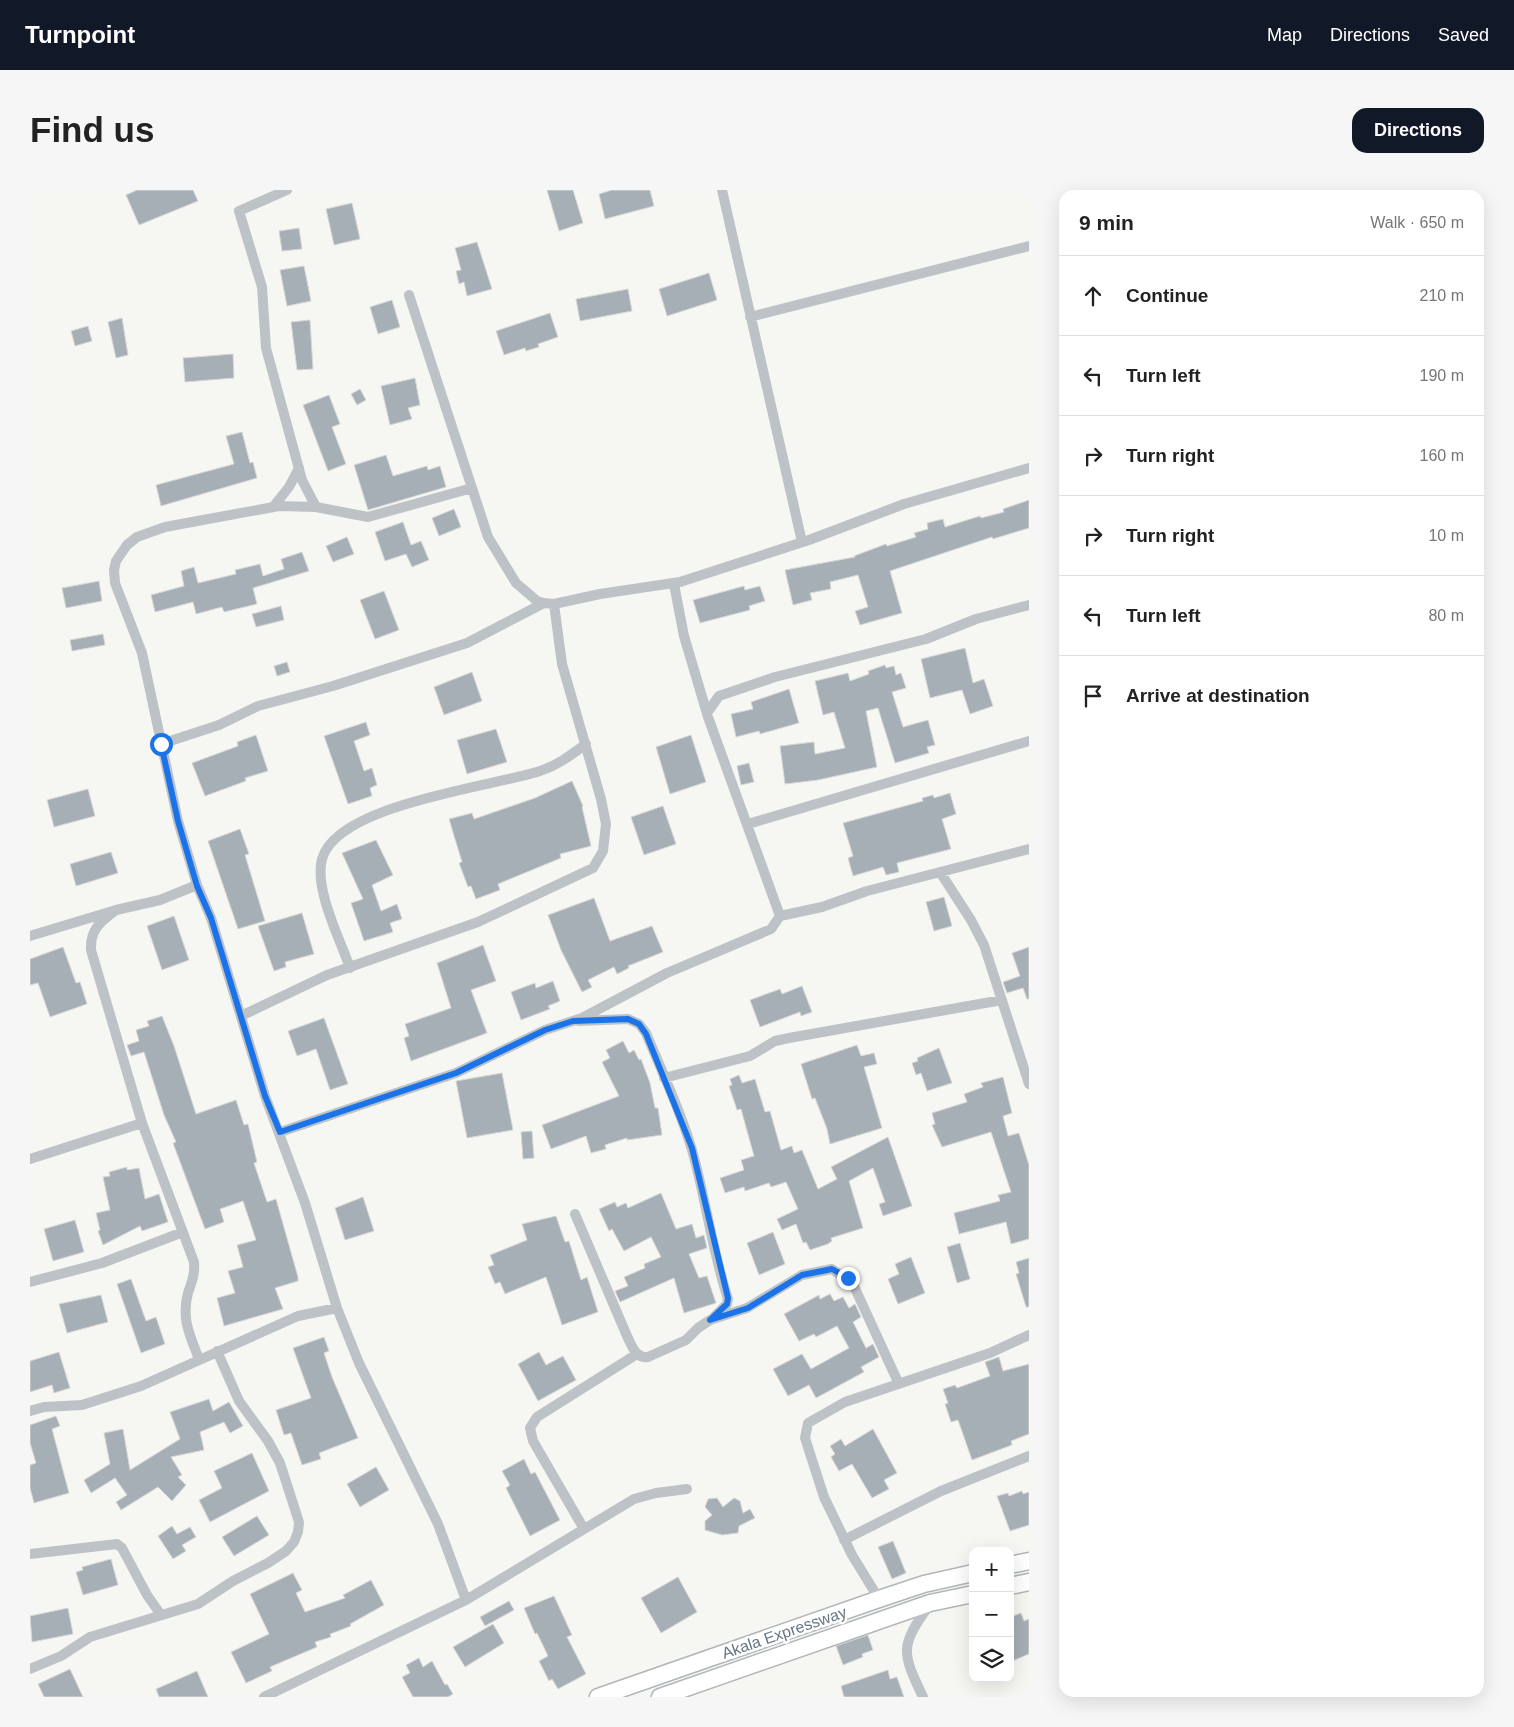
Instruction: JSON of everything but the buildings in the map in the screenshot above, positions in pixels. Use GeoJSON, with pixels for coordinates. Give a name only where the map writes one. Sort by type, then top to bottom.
{"type":"FeatureCollection","features":[{"type":"Feature","properties":{"kind":"main road"},"geometry":{"type":"LineString","coordinates":[[1014,1564],[1029,1560]]}},
{"type":"Feature","properties":{"kind":"main road","name":"Akala Expressway"},"geometry":{"type":"LineString","coordinates":[[598,1697],[924,1584],[969,1574]]}},
{"type":"Feature","properties":{"kind":"main road"},"geometry":{"type":"LineString","coordinates":[[1014,1585],[1029,1582]]}},
{"type":"Feature","properties":{"kind":"main road"},"geometry":{"type":"LineString","coordinates":[[924,1584],[930,1604]]}},
{"type":"Feature","properties":{"kind":"main road","name":"Akala Expressway"},"geometry":{"type":"LineString","coordinates":[[660,1697],[930,1604],[969,1595]]}},
{"type":"Feature","properties":{"kind":"street"},"geometry":{"type":"LineString","coordinates":[[287,190],[239,211],[262,287],[266,348],[302,480],[316,507]]}},
{"type":"Feature","properties":{"kind":"street"},"geometry":{"type":"LineString","coordinates":[[722,190],[802,542]]}},
{"type":"Feature","properties":{"kind":"street"},"geometry":{"type":"LineString","coordinates":[[750,316],[1029,246]]}},
{"type":"Feature","properties":{"kind":"street"},"geometry":{"type":"LineString","coordinates":[[409,295],[488,537],[516,584],[537,600],[549,604]]}},
{"type":"Feature","properties":{"kind":"street"},"geometry":{"type":"LineString","coordinates":[[273,507],[290,487],[299,468]]}},
{"type":"Feature","properties":{"kind":"street"},"geometry":{"type":"LineString","coordinates":[[161,744],[219,725],[258,706],[333,686],[467,644],[549,604],[617,591],[674,584],[802,542],[904,504],[1029,468]]}},
{"type":"Feature","properties":{"kind":"street"},"geometry":{"type":"LineString","coordinates":[[466,1600],[438,1524],[359,1363],[337,1308],[305,1203],[265,1096],[211,918],[197,886],[178,821],[142,653],[115,583],[116,562],[127,545],[150,532],[273,507],[316,507],[368,517],[472,488]]}},
{"type":"Feature","properties":{"kind":"street"},"geometry":{"type":"LineString","coordinates":[[674,584],[684,636],[707,713],[780,916]]}},
{"type":"Feature","properties":{"kind":"street"},"geometry":{"type":"LineString","coordinates":[[241,1016],[327,975],[478,922],[593,868],[604,851],[606,824],[586,744],[562,664],[549,604]]}},
{"type":"Feature","properties":{"kind":"street"},"geometry":{"type":"LineString","coordinates":[[707,713],[719,696],[795,671],[926,639],[976,619],[1029,605]]}},
{"type":"Feature","properties":{"kind":"street"},"geometry":{"type":"LineString","coordinates":[[700,689],[719,696]]}},
{"type":"Feature","properties":{"kind":"street"},"geometry":{"type":"LineString","coordinates":[[748,824],[1029,741]]}},
{"type":"Feature","properties":{"kind":"street"},"geometry":{"type":"LineString","coordinates":[[350,968],[322,891],[322,860],[334,838],[368,817],[473,787],[539,771],[562,762],[586,744]]}},
{"type":"Feature","properties":{"kind":"street"},"geometry":{"type":"LineString","coordinates":[[280,1132],[456,1073],[545,1030],[573,1021],[667,973],[771,929],[780,916],[822,907],[867,891],[1029,849]]}},
{"type":"Feature","properties":{"kind":"street"},"geometry":{"type":"LineString","coordinates":[[940,872],[984,944],[1029,1084]]}},
{"type":"Feature","properties":{"kind":"street"},"geometry":{"type":"LineString","coordinates":[[30,936],[116,910],[160,900],[197,886]]}},
{"type":"Feature","properties":{"kind":"street"},"geometry":{"type":"LineString","coordinates":[[116,910],[98,923],[90,939],[91,950],[142,1123],[194,1262],[195,1276],[188,1292],[185,1311],[187,1330],[200,1359]]}},
{"type":"Feature","properties":{"kind":"street"},"geometry":{"type":"LineString","coordinates":[[664,1078],[750,1056],[776,1041],[789,1038],[1002,1000]]}},
{"type":"Feature","properties":{"kind":"street"},"geometry":{"type":"LineString","coordinates":[[573,1021],[620,1019],[634,1021],[646,1034],[692,1148],[720,1273],[728,1298],[727,1304],[679,1344],[648,1357],[637,1354],[627,1336],[575,1214]]}},
{"type":"Feature","properties":{"kind":"street"},"geometry":{"type":"LineString","coordinates":[[30,1159],[142,1123]]}},
{"type":"Feature","properties":{"kind":"street"},"geometry":{"type":"LineString","coordinates":[[30,1282],[102,1263],[183,1232]]}},
{"type":"Feature","properties":{"kind":"street"},"geometry":{"type":"LineString","coordinates":[[710,1320],[748,1308],[802,1275],[832,1269],[842,1273],[853,1284],[898,1382]]}},
{"type":"Feature","properties":{"kind":"street"},"geometry":{"type":"LineString","coordinates":[[30,1411],[44,1407],[82,1405],[141,1386],[298,1316],[337,1308]]}},
{"type":"Feature","properties":{"kind":"street"},"geometry":{"type":"LineString","coordinates":[[879,1599],[844,1540],[824,1497],[805,1438],[805,1428],[815,1418],[837,1406],[898,1382],[990,1353],[1029,1335]]}},
{"type":"Feature","properties":{"kind":"street"},"geometry":{"type":"LineString","coordinates":[[30,1670],[61,1656],[90,1637],[198,1604],[233,1581],[268,1563],[286,1551],[298,1532],[299,1522],[280,1463],[268,1441],[239,1401],[217,1351]]}},
{"type":"Feature","properties":{"kind":"street"},"geometry":{"type":"LineString","coordinates":[[584,1529],[533,1441],[530,1428],[537,1417],[637,1354]]}},
{"type":"Feature","properties":{"kind":"street"},"geometry":{"type":"LineString","coordinates":[[844,1540],[941,1491],[1029,1456]]}},
{"type":"Feature","properties":{"kind":"street"},"geometry":{"type":"LineString","coordinates":[[264,1697],[466,1600],[634,1499],[656,1493],[687,1489]]}},
{"type":"Feature","properties":{"kind":"street"},"geometry":{"type":"LineString","coordinates":[[30,1554],[116,1544],[122,1548],[147,1595],[161,1615]]}},
{"type":"Feature","properties":{"kind":"street"},"geometry":{"type":"LineString","coordinates":[[923,1697],[907,1663],[906,1644],[912,1629],[930,1604]]}},
{"type":"Feature","properties":{"kind":"route"},"geometry":{"type":"LineString","coordinates":[[161,744],[178,821],[197,886],[211,918],[265,1096],[280,1132],[382,1096],[456,1073],[545,1030],[573,1021],[628,1019],[639,1024],[646,1034],[692,1148],[716,1257],[728,1298],[727,1304],[710,1320],[748,1308],[784,1288],[802,1275],[832,1269],[848,1278]]}}]}
